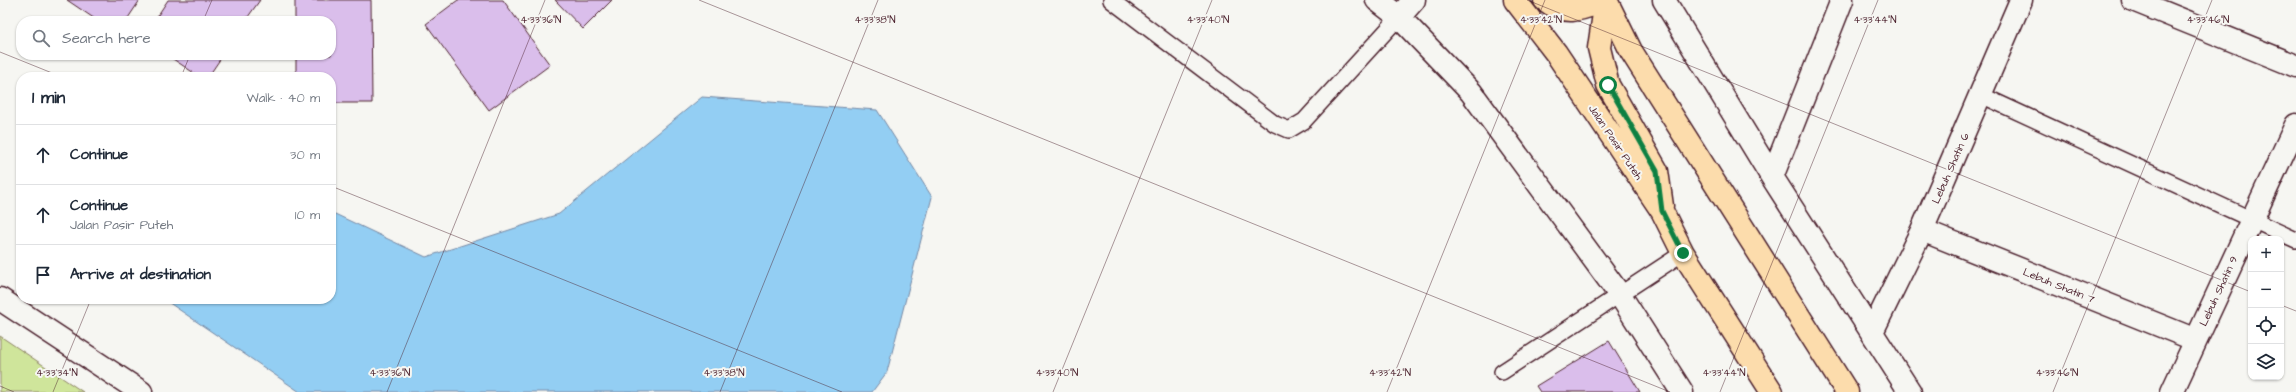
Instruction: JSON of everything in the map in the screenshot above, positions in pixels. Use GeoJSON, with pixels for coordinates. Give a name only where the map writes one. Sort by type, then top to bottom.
{"type":"FeatureCollection","features":[{"type":"Feature","properties":{"kind":"main road","name":"Jalan Pasir Puteh"},"geometry":{"type":"LineString","coordinates":[[1515,0],[1556,53],[1662,211],[1683,253],[1772,392]]}},
{"type":"Feature","properties":{"kind":"main road"},"geometry":{"type":"LineString","coordinates":[[1544,0],[1565,11],[1585,8],[1606,0]]}},
{"type":"Feature","properties":{"kind":"main road"},"geometry":{"type":"LineString","coordinates":[[1606,0],[1599,48],[1608,85],[1657,171],[1662,211]]}},
{"type":"Feature","properties":{"kind":"main road"},"geometry":{"type":"LineString","coordinates":[[1606,0],[1631,50],[1847,392]]}},
{"type":"Feature","properties":{"kind":"street"},"geometry":{"type":"LineString","coordinates":[[1377,0],[1399,17],[1471,92],[1620,295],[1682,392]]}},
{"type":"Feature","properties":{"kind":"street"},"geometry":{"type":"LineString","coordinates":[[1399,17],[1414,0]]}},
{"type":"Feature","properties":{"kind":"street"},"geometry":{"type":"LineString","coordinates":[[1664,0],[1772,177],[1910,392]]}},
{"type":"Feature","properties":{"kind":"street"},"geometry":{"type":"LineString","coordinates":[[1772,177],[1842,0]]}},
{"type":"Feature","properties":{"kind":"street","name":"Lebuh Shatin 6"},"geometry":{"type":"LineString","coordinates":[[1872,332],[1922,230],[2021,0]]}},
{"type":"Feature","properties":{"kind":"street"},"geometry":{"type":"LineString","coordinates":[[2133,0],[2296,66]]}},
{"type":"Feature","properties":{"kind":"street","name":"Lebuh Shatin 9"},"geometry":{"type":"LineString","coordinates":[[2172,392],[2296,125]]}},
{"type":"Feature","properties":{"kind":"street","name":"Lebuh Shatin 7"},"geometry":{"type":"LineString","coordinates":[[1922,230],[2196,340]]}},
{"type":"Feature","properties":{"kind":"street"},"geometry":{"type":"LineString","coordinates":[[0,299],[138,391]]}},
{"type":"Feature","properties":{"kind":"lane"},"geometry":{"type":"LineString","coordinates":[[1111,0],[1275,124],[1289,130],[1304,121],[1399,17]]}},
{"type":"Feature","properties":{"kind":"lane"},"geometry":{"type":"LineString","coordinates":[[1981,95],[2252,218],[2296,240]]}},
{"type":"Feature","properties":{"kind":"lane"},"geometry":{"type":"LineString","coordinates":[[1502,372],[1683,253]]}},
{"type":"Feature","properties":{"kind":"green space"},"geometry":{"type":"Polygon","coordinates":[[[0,336],[83,392],[0,392],[0,336]]]}},
{"type":"Feature","properties":{"kind":"water"},"geometry":{"type":"Polygon","coordinates":[[[702,97],[877,110],[932,197],[887,372],[872,392],[300,392],[171,304],[336,304],[336,214],[426,257],[559,214],[702,97]]]}},
{"type":"Feature","properties":{"kind":"building"},"geometry":{"type":"Polygon","coordinates":[[[67,0],[140,0],[129,16],[91,16],[67,0]]]}},
{"type":"Feature","properties":{"kind":"building"},"geometry":{"type":"Polygon","coordinates":[[[168,0],[260,0],[249,16],[157,16],[168,0]]]}},
{"type":"Feature","properties":{"kind":"building"},"geometry":{"type":"Polygon","coordinates":[[[295,0],[371,0],[372,103],[336,103],[336,72],[296,72],[296,60],[336,60],[336,16],[295,16],[295,0]]]}},
{"type":"Feature","properties":{"kind":"building"},"geometry":{"type":"Polygon","coordinates":[[[458,0],[503,0],[550,65],[489,110],[426,24],[458,0]]]}},
{"type":"Feature","properties":{"kind":"building"},"geometry":{"type":"Polygon","coordinates":[[[555,0],[612,0],[583,29],[555,0]]]}},
{"type":"Feature","properties":{"kind":"building"},"geometry":{"type":"Polygon","coordinates":[[[174,60],[220,60],[211,72],[192,72],[174,60]]]}},
{"type":"Feature","properties":{"kind":"building"},"geometry":{"type":"Polygon","coordinates":[[[1609,341],[1640,392],[1540,392],[1536,386],[1609,341]]]}},
{"type":"Feature","properties":{"kind":"route"},"geometry":{"type":"LineString","coordinates":[[1608,85],[1657,171],[1662,211],[1683,253]]}}]}
